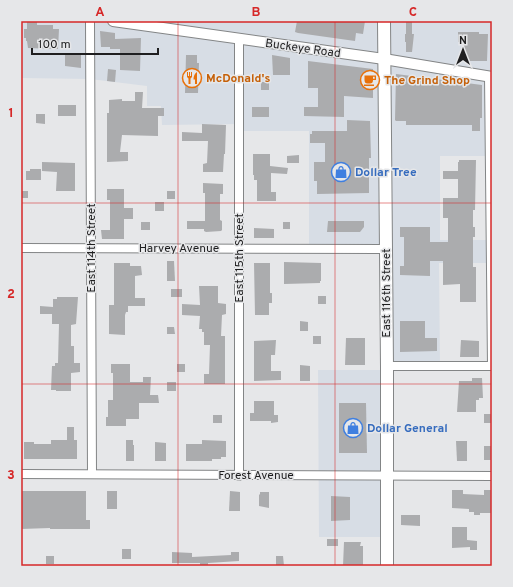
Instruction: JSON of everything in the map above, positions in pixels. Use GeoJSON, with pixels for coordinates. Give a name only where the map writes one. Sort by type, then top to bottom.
{"type":"FeatureCollection","features":[{"type":"Feature","properties":{"kind":"main road","name":"East 116th Street"},"geometry":{"type":"LineString","coordinates":[[384,21],[387,566]]}},
{"type":"Feature","properties":{"kind":"street","name":"East 114th Street"},"geometry":{"type":"LineString","coordinates":[[90,21],[92,474]]}},
{"type":"Feature","properties":{"kind":"street","name":"Buckeye Road"},"geometry":{"type":"LineString","coordinates":[[113,21],[239,40],[384,59],[491,76]]}},
{"type":"Feature","properties":{"kind":"street","name":"East 115th Street"},"geometry":{"type":"LineString","coordinates":[[239,40],[239,476]]}},
{"type":"Feature","properties":{"kind":"street"},"geometry":{"type":"LineString","coordinates":[[387,366],[492,366],[491,76]]}},
{"type":"Feature","properties":{"kind":"street","name":"Harvey Avenue"},"geometry":{"type":"LineString","coordinates":[[21,248],[386,249]]}},
{"type":"Feature","properties":{"kind":"street","name":"Forest Avenue"},"geometry":{"type":"LineString","coordinates":[[21,474],[492,476]]}},
{"type":"Feature","properties":{"kind":"shaded area"},"geometry":{"type":"Polygon","coordinates":[[[21,21],[492,21],[492,144],[490,156],[440,156],[440,240],[490,240],[491,263],[439,263],[440,366],[387,366],[386,249],[309,249],[309,131],[239,131],[239,124],[162,125],[161,106],[147,106],[147,86],[90,79],[22,78],[21,86],[21,21]]]}},
{"type":"Feature","properties":{"kind":"shaded area"},"geometry":{"type":"Polygon","coordinates":[[[318,370],[387,370],[387,537],[319,537],[318,370]]]}},
{"type":"Feature","properties":{"kind":"building"},"geometry":{"type":"Polygon","coordinates":[[[27,21],[37,22],[37,25],[53,25],[53,29],[59,29],[58,49],[28,48],[26,38],[24,38],[24,29],[27,29],[27,21]]]}},
{"type":"Feature","properties":{"kind":"building"},"geometry":{"type":"Polygon","coordinates":[[[297,21],[365,21],[363,34],[356,33],[355,41],[295,32],[297,21]]]}},
{"type":"Feature","properties":{"kind":"building"},"geometry":{"type":"Polygon","coordinates":[[[406,21],[412,21],[412,34],[414,34],[412,52],[406,52],[406,21]]]}},
{"type":"Feature","properties":{"kind":"building"},"geometry":{"type":"Polygon","coordinates":[[[100,31],[115,33],[115,39],[141,38],[140,71],[120,70],[120,49],[101,47],[100,31]]]}},
{"type":"Feature","properties":{"kind":"building"},"geometry":{"type":"Polygon","coordinates":[[[458,32],[479,32],[479,34],[488,34],[487,61],[468,61],[468,58],[464,58],[464,42],[458,42],[458,32]]]}},
{"type":"Feature","properties":{"kind":"building"},"geometry":{"type":"Polygon","coordinates":[[[65,53],[81,53],[81,68],[65,66],[65,53]]]}},
{"type":"Feature","properties":{"kind":"building","name":"McDonald's"},"geometry":{"type":"Polygon","coordinates":[[[186,55],[197,55],[197,63],[199,63],[198,93],[185,93],[186,55]]]}},
{"type":"Feature","properties":{"kind":"building"},"geometry":{"type":"Polygon","coordinates":[[[272,55],[290,58],[290,75],[273,75],[272,55]]]}},
{"type":"Feature","properties":{"kind":"building"},"geometry":{"type":"Polygon","coordinates":[[[308,61],[373,69],[373,98],[344,96],[344,117],[304,116],[304,107],[318,107],[318,88],[308,88],[308,61]]]}},
{"type":"Feature","properties":{"kind":"building"},"geometry":{"type":"Polygon","coordinates":[[[108,69],[116,70],[115,82],[107,81],[108,69]]]}},
{"type":"Feature","properties":{"kind":"building"},"geometry":{"type":"Polygon","coordinates":[[[396,74],[482,85],[482,118],[480,118],[480,131],[472,131],[472,125],[406,125],[406,121],[396,121],[396,74]]]}},
{"type":"Feature","properties":{"kind":"building"},"geometry":{"type":"Polygon","coordinates":[[[261,82],[269,82],[269,90],[261,90],[261,82]]]}},
{"type":"Feature","properties":{"kind":"building"},"geometry":{"type":"Polygon","coordinates":[[[135,92],[143,92],[142,108],[164,108],[164,116],[158,116],[158,136],[122,135],[120,152],[128,152],[128,161],[107,162],[107,113],[109,113],[109,100],[122,99],[122,101],[135,101],[135,92]]]}},
{"type":"Feature","properties":{"kind":"building"},"geometry":{"type":"Polygon","coordinates":[[[58,105],[76,105],[76,116],[58,116],[58,105]]]}},
{"type":"Feature","properties":{"kind":"building"},"geometry":{"type":"Polygon","coordinates":[[[252,107],[269,107],[269,117],[252,117],[252,107]]]}},
{"type":"Feature","properties":{"kind":"building"},"geometry":{"type":"Polygon","coordinates":[[[36,114],[45,114],[45,124],[36,123],[36,114]]]}},
{"type":"Feature","properties":{"kind":"building"},"geometry":{"type":"Polygon","coordinates":[[[347,120],[370,121],[371,158],[369,158],[369,193],[317,194],[317,181],[314,181],[314,162],[325,162],[325,143],[310,143],[310,134],[312,134],[312,131],[347,131],[347,120]]]}},
{"type":"Feature","properties":{"kind":"building"},"geometry":{"type":"Polygon","coordinates":[[[202,124],[226,125],[223,172],[203,172],[203,164],[207,163],[208,141],[182,141],[182,132],[202,133],[202,124]]]}},
{"type":"Feature","properties":{"kind":"building"},"geometry":{"type":"Polygon","coordinates":[[[253,154],[270,154],[270,166],[288,168],[287,174],[271,173],[271,192],[276,192],[276,201],[257,201],[257,180],[254,180],[253,175],[253,154]]]}},
{"type":"Feature","properties":{"kind":"building"},"geometry":{"type":"Polygon","coordinates":[[[299,155],[299,163],[287,163],[287,156],[299,155]]]}},
{"type":"Feature","properties":{"kind":"building"},"geometry":{"type":"Polygon","coordinates":[[[459,160],[476,160],[475,210],[473,210],[473,227],[475,227],[475,237],[473,237],[473,267],[476,267],[476,302],[460,302],[460,284],[443,285],[443,261],[430,261],[430,276],[400,275],[400,266],[404,266],[404,237],[400,237],[400,227],[430,227],[430,242],[448,242],[448,218],[443,218],[443,198],[458,198],[458,179],[443,179],[443,171],[458,171],[459,160]]]}},
{"type":"Feature","properties":{"kind":"building"},"geometry":{"type":"Polygon","coordinates":[[[42,162],[75,163],[75,191],[56,191],[57,172],[42,171],[42,162]]]}},
{"type":"Feature","properties":{"kind":"building"},"geometry":{"type":"Polygon","coordinates":[[[30,169],[41,169],[41,180],[26,180],[26,171],[30,171],[30,169]]]}},
{"type":"Feature","properties":{"kind":"building"},"geometry":{"type":"Polygon","coordinates":[[[203,183],[223,184],[223,194],[220,194],[220,220],[222,221],[221,231],[206,232],[204,229],[187,229],[187,221],[205,221],[205,193],[203,193],[203,183]]]}},
{"type":"Feature","properties":{"kind":"building"},"geometry":{"type":"Polygon","coordinates":[[[107,189],[124,189],[124,208],[133,208],[133,219],[124,219],[124,239],[102,239],[101,230],[110,230],[110,200],[107,200],[107,189]]]}},
{"type":"Feature","properties":{"kind":"building"},"geometry":{"type":"Polygon","coordinates":[[[21,191],[28,191],[28,198],[21,198],[21,191]]]}},
{"type":"Feature","properties":{"kind":"building"},"geometry":{"type":"Polygon","coordinates":[[[167,191],[175,191],[175,199],[167,199],[167,191]]]}},
{"type":"Feature","properties":{"kind":"building"},"geometry":{"type":"Polygon","coordinates":[[[155,202],[164,202],[164,211],[155,211],[155,202]]]}},
{"type":"Feature","properties":{"kind":"building"},"geometry":{"type":"Polygon","coordinates":[[[328,221],[364,221],[364,227],[360,232],[327,232],[328,221]]]}},
{"type":"Feature","properties":{"kind":"building"},"geometry":{"type":"Polygon","coordinates":[[[141,222],[150,222],[150,230],[141,230],[141,222]]]}},
{"type":"Feature","properties":{"kind":"building"},"geometry":{"type":"Polygon","coordinates":[[[283,222],[290,222],[290,229],[283,229],[283,222]]]}},
{"type":"Feature","properties":{"kind":"building"},"geometry":{"type":"Polygon","coordinates":[[[254,228],[274,229],[274,238],[254,238],[254,228]]]}},
{"type":"Feature","properties":{"kind":"building"},"geometry":{"type":"Polygon","coordinates":[[[167,261],[174,261],[175,281],[167,281],[167,261]]]}},
{"type":"Feature","properties":{"kind":"building"},"geometry":{"type":"Polygon","coordinates":[[[284,262],[321,263],[320,283],[284,284],[284,262]]]}},
{"type":"Feature","properties":{"kind":"building"},"geometry":{"type":"Polygon","coordinates":[[[114,263],[130,263],[130,266],[141,266],[142,275],[135,276],[135,298],[145,298],[145,306],[128,306],[128,312],[126,312],[125,315],[125,335],[109,334],[109,305],[114,305],[114,263]]]}},
{"type":"Feature","properties":{"kind":"building"},"geometry":{"type":"Polygon","coordinates":[[[254,263],[270,263],[270,293],[272,293],[272,303],[269,303],[269,315],[255,315],[254,263]]]}},
{"type":"Feature","properties":{"kind":"building"},"geometry":{"type":"Polygon","coordinates":[[[199,286],[218,286],[218,303],[226,304],[226,314],[222,315],[221,336],[225,336],[225,384],[204,384],[204,374],[209,374],[210,345],[204,345],[204,332],[202,332],[202,329],[199,329],[200,316],[182,315],[182,304],[200,305],[199,286]]]}},
{"type":"Feature","properties":{"kind":"building"},"geometry":{"type":"Polygon","coordinates":[[[171,289],[182,289],[182,297],[171,297],[171,289]]]}},
{"type":"Feature","properties":{"kind":"building"},"geometry":{"type":"Polygon","coordinates":[[[318,296],[326,296],[326,304],[318,304],[318,296]]]}},
{"type":"Feature","properties":{"kind":"building"},"geometry":{"type":"Polygon","coordinates":[[[57,297],[78,297],[76,324],[71,325],[71,346],[74,346],[74,363],[80,363],[80,372],[71,373],[71,391],[51,390],[52,366],[55,366],[55,363],[58,363],[59,324],[52,324],[52,314],[40,314],[40,306],[53,307],[53,299],[57,299],[57,297]]]}},
{"type":"Feature","properties":{"kind":"building"},"geometry":{"type":"Polygon","coordinates":[[[300,321],[308,322],[308,331],[300,331],[300,321]]]}},
{"type":"Feature","properties":{"kind":"building"},"geometry":{"type":"Polygon","coordinates":[[[400,321],[425,321],[425,338],[437,338],[437,351],[400,352],[400,321]]]}},
{"type":"Feature","properties":{"kind":"building"},"geometry":{"type":"Polygon","coordinates":[[[167,327],[174,327],[175,334],[167,334],[167,327]]]}},
{"type":"Feature","properties":{"kind":"building"},"geometry":{"type":"Polygon","coordinates":[[[313,336],[321,336],[321,344],[313,344],[313,336]]]}},
{"type":"Feature","properties":{"kind":"building"},"geometry":{"type":"Polygon","coordinates":[[[346,338],[365,338],[365,365],[345,365],[346,338]]]}},
{"type":"Feature","properties":{"kind":"building"},"geometry":{"type":"Polygon","coordinates":[[[276,340],[275,355],[271,355],[271,371],[281,371],[281,380],[254,381],[254,341],[276,340]]]}},
{"type":"Feature","properties":{"kind":"building"},"geometry":{"type":"Polygon","coordinates":[[[461,340],[479,341],[479,357],[460,357],[461,340]]]}},
{"type":"Feature","properties":{"kind":"building"},"geometry":{"type":"Polygon","coordinates":[[[111,364],[130,364],[130,382],[143,382],[143,377],[151,377],[150,395],[158,395],[159,403],[139,403],[139,419],[126,419],[126,426],[106,426],[106,417],[108,417],[108,400],[113,400],[113,373],[111,373],[111,364]]]}},
{"type":"Feature","properties":{"kind":"building"},"geometry":{"type":"Polygon","coordinates":[[[177,364],[185,364],[185,372],[177,372],[177,364]]]}},
{"type":"Feature","properties":{"kind":"building"},"geometry":{"type":"Polygon","coordinates":[[[300,365],[310,366],[310,381],[300,381],[300,365]]]}},
{"type":"Feature","properties":{"kind":"building"},"geometry":{"type":"Polygon","coordinates":[[[472,378],[482,378],[483,398],[476,400],[476,412],[457,412],[459,381],[472,381],[472,378]]]}},
{"type":"Feature","properties":{"kind":"building"},"geometry":{"type":"Polygon","coordinates":[[[167,382],[176,382],[176,391],[167,391],[167,382]]]}},
{"type":"Feature","properties":{"kind":"building"},"geometry":{"type":"Polygon","coordinates":[[[254,401],[274,401],[274,415],[278,415],[278,422],[271,423],[271,421],[250,421],[250,413],[254,413],[254,401]]]}},
{"type":"Feature","properties":{"kind":"building","name":"Dollar General"},"geometry":{"type":"Polygon","coordinates":[[[339,403],[366,403],[367,453],[339,453],[339,403]]]}},
{"type":"Feature","properties":{"kind":"building"},"geometry":{"type":"Polygon","coordinates":[[[484,414],[492,414],[492,423],[484,423],[484,414]]]}},
{"type":"Feature","properties":{"kind":"building"},"geometry":{"type":"Polygon","coordinates":[[[213,415],[222,415],[222,423],[213,423],[213,415]]]}},
{"type":"Feature","properties":{"kind":"building"},"geometry":{"type":"Polygon","coordinates":[[[67,427],[74,427],[74,440],[77,440],[77,459],[24,459],[24,442],[34,442],[34,444],[51,444],[51,440],[67,440],[67,427]]]}},
{"type":"Feature","properties":{"kind":"building"},"geometry":{"type":"Polygon","coordinates":[[[126,440],[133,440],[134,461],[126,461],[126,440]]]}},
{"type":"Feature","properties":{"kind":"building"},"geometry":{"type":"Polygon","coordinates":[[[202,440],[226,441],[226,457],[221,457],[221,459],[212,459],[212,461],[186,461],[186,444],[202,444],[202,440]]]}},
{"type":"Feature","properties":{"kind":"building"},"geometry":{"type":"Polygon","coordinates":[[[456,441],[467,441],[467,461],[457,461],[456,441]]]}},
{"type":"Feature","properties":{"kind":"building"},"geometry":{"type":"Polygon","coordinates":[[[155,442],[166,443],[166,461],[155,461],[155,442]]]}},
{"type":"Feature","properties":{"kind":"building"},"geometry":{"type":"Polygon","coordinates":[[[484,446],[492,446],[492,460],[484,460],[484,446]]]}},
{"type":"Feature","properties":{"kind":"building"},"geometry":{"type":"Polygon","coordinates":[[[452,490],[463,490],[463,494],[484,495],[484,490],[492,490],[492,513],[480,513],[480,515],[474,515],[474,512],[469,512],[469,509],[452,508],[452,490]]]}},
{"type":"Feature","properties":{"kind":"building"},"geometry":{"type":"Polygon","coordinates":[[[21,491],[86,491],[86,520],[90,520],[90,529],[21,529],[21,491]]]}},
{"type":"Feature","properties":{"kind":"building"},"geometry":{"type":"Polygon","coordinates":[[[107,491],[117,491],[117,509],[107,509],[107,491]]]}},
{"type":"Feature","properties":{"kind":"building"},"geometry":{"type":"Polygon","coordinates":[[[230,491],[240,492],[240,511],[229,511],[230,491]]]}},
{"type":"Feature","properties":{"kind":"building"},"geometry":{"type":"Polygon","coordinates":[[[260,492],[269,492],[269,508],[259,506],[260,492]]]}},
{"type":"Feature","properties":{"kind":"building"},"geometry":{"type":"Polygon","coordinates":[[[331,496],[350,497],[350,520],[331,521],[331,496]]]}},
{"type":"Feature","properties":{"kind":"building"},"geometry":{"type":"Polygon","coordinates":[[[401,515],[420,515],[420,526],[401,525],[401,515]]]}},
{"type":"Feature","properties":{"kind":"building"},"geometry":{"type":"Polygon","coordinates":[[[452,527],[467,527],[467,540],[477,541],[477,550],[470,550],[470,547],[452,548],[452,527]]]}},
{"type":"Feature","properties":{"kind":"building"},"geometry":{"type":"Polygon","coordinates":[[[327,539],[338,539],[338,546],[327,546],[327,539]]]}},
{"type":"Feature","properties":{"kind":"building"},"geometry":{"type":"Polygon","coordinates":[[[344,542],[361,542],[360,546],[363,546],[363,566],[343,566],[344,542]]]}},
{"type":"Feature","properties":{"kind":"building"},"geometry":{"type":"Polygon","coordinates":[[[122,549],[131,549],[131,559],[122,559],[122,549]]]}},
{"type":"Feature","properties":{"kind":"building"},"geometry":{"type":"Polygon","coordinates":[[[172,552],[192,553],[192,557],[231,555],[231,552],[239,552],[239,561],[208,563],[208,565],[200,565],[200,563],[172,563],[172,552]]]}},
{"type":"Feature","properties":{"kind":"building"},"geometry":{"type":"Polygon","coordinates":[[[46,556],[54,556],[54,564],[46,564],[46,556]]]}},
{"type":"Feature","properties":{"kind":"building"},"geometry":{"type":"Polygon","coordinates":[[[276,556],[283,556],[284,566],[276,566],[276,556]]]}},
{"type":"Feature","properties":{"kind":"place","name":"McDonald's"},"geometry":{"type":"Point","coordinates":[192,78]}},
{"type":"Feature","properties":{"kind":"place","name":"The Grind Shop"},"geometry":{"type":"Point","coordinates":[370,80]}},
{"type":"Feature","properties":{"kind":"place","name":"Dollar Tree"},"geometry":{"type":"Point","coordinates":[341,172]}},
{"type":"Feature","properties":{"kind":"place","name":"Dollar General"},"geometry":{"type":"Point","coordinates":[353,428]}}]}
